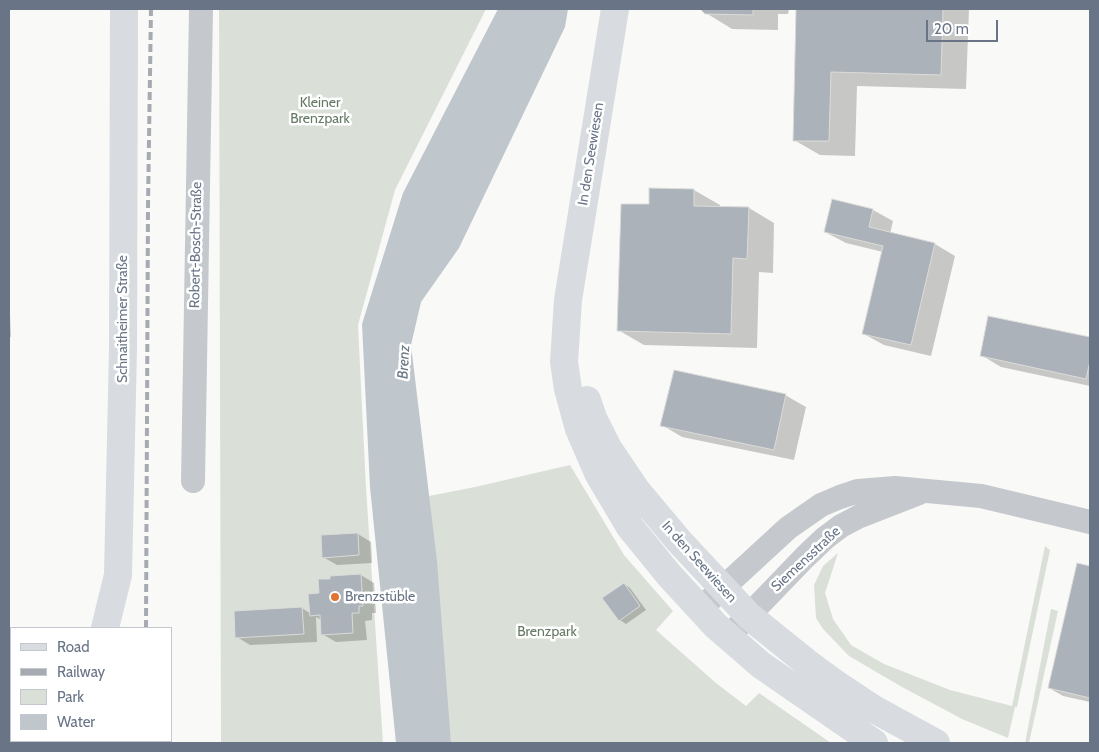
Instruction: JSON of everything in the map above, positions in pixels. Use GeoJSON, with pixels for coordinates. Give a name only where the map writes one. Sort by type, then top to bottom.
{"type":"FeatureCollection","features":[{"type":"Feature","properties":{"kind":"street","name":"Schnaitheimer Straße"},"geometry":{"type":"LineString","coordinates":[[104,627],[118,575],[123,348],[124,9]]}},
{"type":"Feature","properties":{"kind":"street","name":"Robert-Bosch-Straße"},"geometry":{"type":"LineString","coordinates":[[192,481],[201,9]]}},
{"type":"Feature","properties":{"kind":"street","name":"In den Seewiesen"},"geometry":{"type":"LineString","coordinates":[[615,9],[568,300],[564,362],[568,389],[578,429],[588,455],[630,527],[669,575],[700,609],[728,637],[761,665],[874,743]]}},
{"type":"Feature","properties":{"kind":"street","name":"In den Seewiesen"},"geometry":{"type":"LineString","coordinates":[[568,300],[588,402],[594,418],[608,448],[638,491],[679,541],[748,616],[806,662],[893,721],[936,743]]}},
{"type":"Feature","properties":{"kind":"street","name":"Siemensstraße"},"geometry":{"type":"LineString","coordinates":[[700,609],[788,528],[821,505],[840,497],[876,489],[926,490],[981,496],[1090,522]]}},
{"type":"Feature","properties":{"kind":"street","name":"Siemensstraße"},"geometry":{"type":"LineString","coordinates":[[728,637],[805,557],[841,526],[874,510],[926,490]]}},
{"type":"Feature","properties":{"kind":"green space","name":"Kleiner Brenzpark"},"geometry":{"type":"Polygon","coordinates":[[[219,9],[486,9],[395,190],[358,325],[366,488],[383,743],[221,743],[219,9]]]}},
{"type":"Feature","properties":{"kind":"green space","name":"Brenzpark"},"geometry":{"type":"Polygon","coordinates":[[[570,465],[624,555],[673,611],[656,630],[716,683],[746,706],[759,693],[831,743],[451,743],[424,497],[570,465]]]}},
{"type":"Feature","properties":{"kind":"green space"},"geometry":{"type":"Polygon","coordinates":[[[1045,546],[1050,550],[1017,707],[1015,707],[1008,738],[962,719],[849,656],[823,629],[816,618],[814,585],[823,566],[838,553],[825,593],[833,619],[851,645],[884,664],[950,690],[1012,706],[1045,546]]]}},
{"type":"Feature","properties":{"kind":"green space"},"geometry":{"type":"Polygon","coordinates":[[[1051,609],[1058,611],[1029,743],[1025,743],[1051,609]]]}},
{"type":"Feature","properties":{"kind":"water","name":"Brenz"},"geometry":{"type":"Polygon","coordinates":[[[498,9],[568,9],[565,27],[459,248],[421,302],[411,345],[437,561],[451,743],[396,743],[370,487],[362,324],[403,193],[498,9]]]}},
{"type":"Feature","properties":{"kind":"building"},"geometry":{"type":"Polygon","coordinates":[[[700,9],[753,9],[753,15],[705,14],[700,9]]]}},
{"type":"Feature","properties":{"kind":"building"},"geometry":{"type":"Polygon","coordinates":[[[796,9],[943,9],[941,75],[831,72],[829,141],[793,141],[796,9]]]}},
{"type":"Feature","properties":{"kind":"building"},"geometry":{"type":"Polygon","coordinates":[[[649,188],[694,189],[694,206],[749,207],[747,259],[733,258],[731,334],[617,331],[621,204],[649,204],[649,188]]]}},
{"type":"Feature","properties":{"kind":"building"},"geometry":{"type":"Polygon","coordinates":[[[832,199],[873,209],[869,227],[935,243],[911,345],[862,334],[883,246],[824,232],[832,199]]]}},
{"type":"Feature","properties":{"kind":"building"},"geometry":{"type":"Polygon","coordinates":[[[988,316],[1090,337],[1090,361],[1086,379],[980,356],[988,316]]]}},
{"type":"Feature","properties":{"kind":"building"},"geometry":{"type":"Polygon","coordinates":[[[674,370],[786,394],[774,450],[660,426],[674,370]]]}},
{"type":"Feature","properties":{"kind":"building"},"geometry":{"type":"Polygon","coordinates":[[[358,533],[359,555],[322,558],[321,535],[358,533]]]}},
{"type":"Feature","properties":{"kind":"building"},"geometry":{"type":"Polygon","coordinates":[[[1077,563],[1090,566],[1090,698],[1048,688],[1077,563]]]}},
{"type":"Feature","properties":{"kind":"building"},"geometry":{"type":"Polygon","coordinates":[[[361,574],[363,606],[359,606],[359,613],[352,613],[353,633],[321,635],[320,615],[310,616],[308,594],[319,593],[318,579],[330,579],[330,576],[361,574]]]}},
{"type":"Feature","properties":{"kind":"building"},"geometry":{"type":"Polygon","coordinates":[[[624,583],[640,606],[619,621],[602,598],[624,583]]]}},
{"type":"Feature","properties":{"kind":"building"},"geometry":{"type":"Polygon","coordinates":[[[302,607],[304,634],[235,638],[234,611],[302,607]]]}},
{"type":"Feature","properties":{"kind":"railway"},"geometry":{"type":"LineString","coordinates":[[146,627],[151,9]]}},
{"type":"Feature","properties":{"kind":"place","name":"Brenzstüble"},"geometry":{"type":"Point","coordinates":[335,597]}}]}
